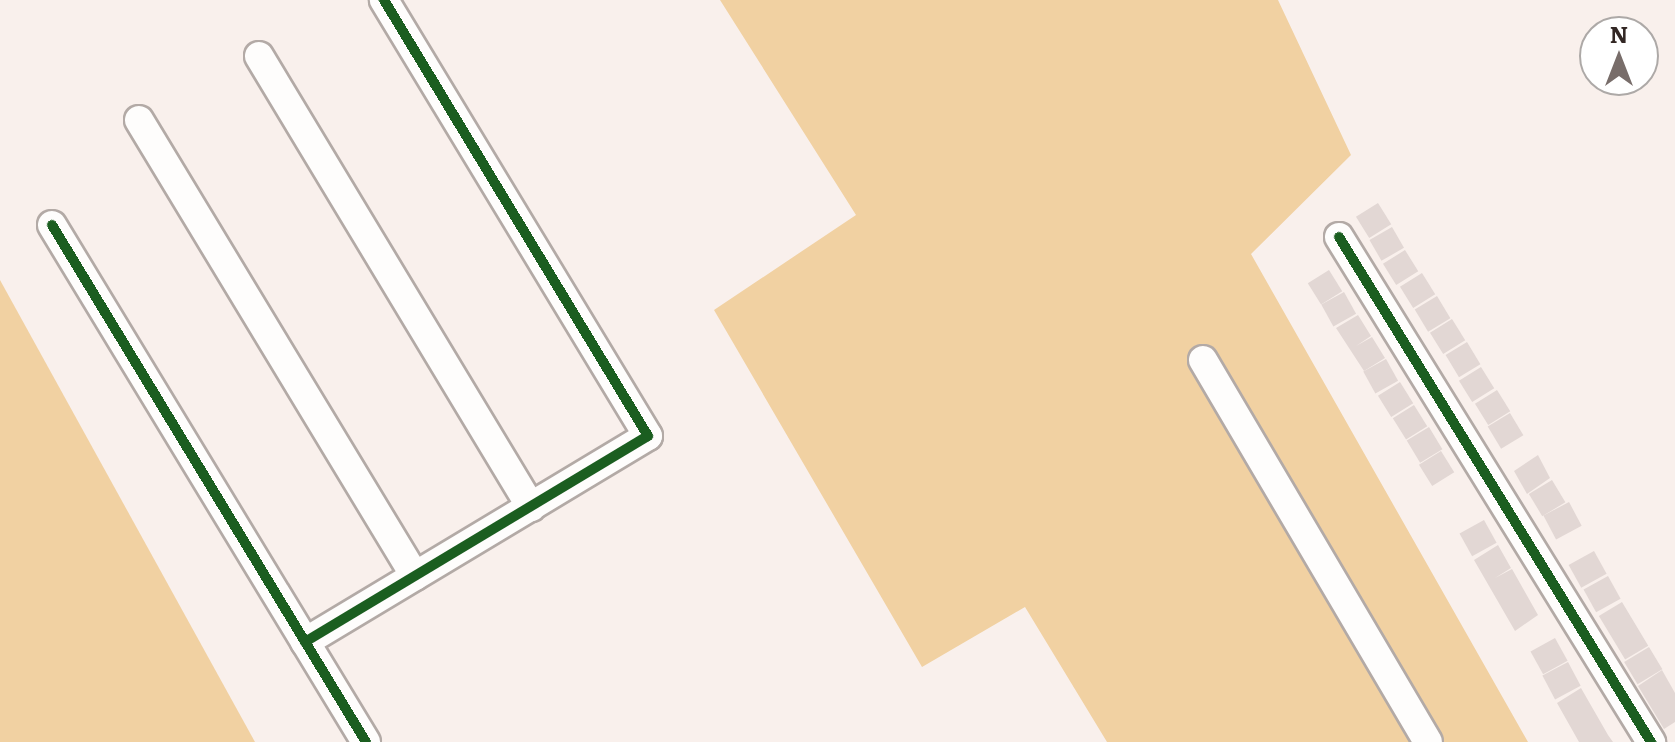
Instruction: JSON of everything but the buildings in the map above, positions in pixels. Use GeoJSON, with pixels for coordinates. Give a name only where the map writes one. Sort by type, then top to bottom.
{"type":"FeatureCollection","features":[{"type":"Feature","properties":{"kind":"street"},"geometry":{"type":"LineString","coordinates":[[305,642],[648,436],[384,0]]}},
{"type":"Feature","properties":{"kind":"street"},"geometry":{"type":"LineString","coordinates":[[259,56],[531,507]]}},
{"type":"Feature","properties":{"kind":"street"},"geometry":{"type":"LineString","coordinates":[[139,120],[415,576]]}},
{"type":"Feature","properties":{"kind":"street"},"geometry":{"type":"LineString","coordinates":[[52,225],[366,742]]}},
{"type":"Feature","properties":{"kind":"street"},"geometry":{"type":"LineString","coordinates":[[1339,237],[1651,742]]}},
{"type":"Feature","properties":{"kind":"street"},"geometry":{"type":"LineString","coordinates":[[1203,360],[1428,742]]}},
{"type":"Feature","properties":{"kind":"shaded area"},"geometry":{"type":"Polygon","coordinates":[[[720,0],[1278,0],[1351,155],[1251,254],[1528,742],[1107,742],[1025,607],[922,667],[714,310],[856,215],[720,0]]]}},
{"type":"Feature","properties":{"kind":"shaded area"},"geometry":{"type":"Polygon","coordinates":[[[0,280],[255,742],[0,742],[0,280]]]}},
{"type":"Feature","properties":{"kind":"cycle path"},"geometry":{"type":"LineString","coordinates":[[305,642],[648,436],[384,0]]}},
{"type":"Feature","properties":{"kind":"cycle path"},"geometry":{"type":"LineString","coordinates":[[52,225],[366,742]]}},
{"type":"Feature","properties":{"kind":"cycle path"},"geometry":{"type":"LineString","coordinates":[[1339,237],[1651,742]]}}]}
